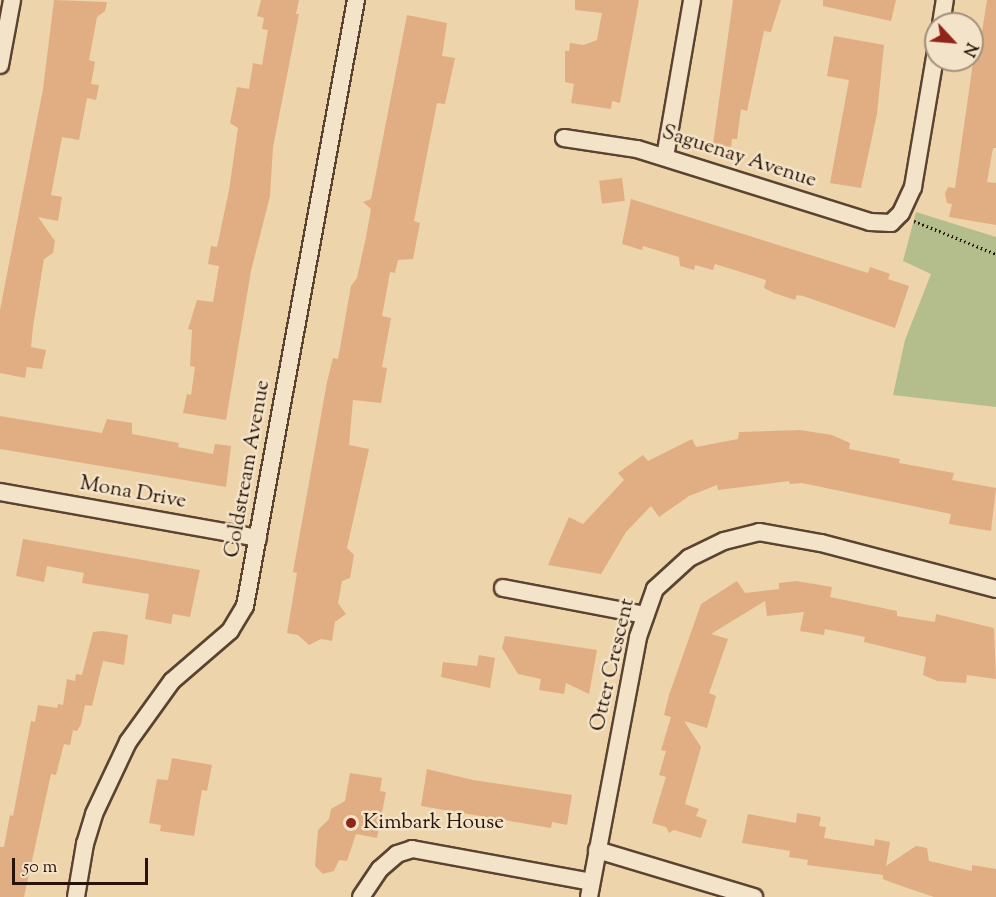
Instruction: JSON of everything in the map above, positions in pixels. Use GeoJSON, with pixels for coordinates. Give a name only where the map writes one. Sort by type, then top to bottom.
{"type":"FeatureCollection","features":[{"type":"Feature","properties":{"kind":"street"},"geometry":{"type":"LineString","coordinates":[[0,65],[12,0]]}},
{"type":"Feature","properties":{"kind":"street","name":"Coldstream Avenue"},"geometry":{"type":"LineString","coordinates":[[76,897],[85,844],[112,771],[148,710],[172,681],[234,627],[244,606],[356,0]]}},
{"type":"Feature","properties":{"kind":"street"},"geometry":{"type":"LineString","coordinates":[[665,157],[692,0]]}},
{"type":"Feature","properties":{"kind":"street"},"geometry":{"type":"LineString","coordinates":[[897,219],[913,187],[932,72]]}},
{"type":"Feature","properties":{"kind":"street","name":"Saguenay Avenue"},"geometry":{"type":"LineString","coordinates":[[564,138],[665,157],[870,222],[881,224],[897,219]]}},
{"type":"Feature","properties":{"kind":"street","name":"Mona Drive"},"geometry":{"type":"LineString","coordinates":[[0,492],[258,538]]}},
{"type":"Feature","properties":{"kind":"street","name":"Otter Crescent"},"geometry":{"type":"LineString","coordinates":[[590,890],[645,615],[655,589],[688,558],[724,541],[759,532],[821,543],[996,589]]}},
{"type":"Feature","properties":{"kind":"street"},"geometry":{"type":"LineString","coordinates":[[503,588],[645,615]]}},
{"type":"Feature","properties":{"kind":"street"},"geometry":{"type":"LineString","coordinates":[[361,897],[380,869],[397,854],[412,849],[590,890]]}},
{"type":"Feature","properties":{"kind":"street"},"geometry":{"type":"LineString","coordinates":[[597,850],[754,897]]}},
{"type":"Feature","properties":{"kind":"path"},"geometry":{"type":"LineString","coordinates":[[897,219],[916,222],[996,254]]}},
{"type":"Feature","properties":{"kind":"green space"},"geometry":{"type":"Polygon","coordinates":[[[916,212],[996,237],[996,407],[893,395],[905,340],[931,274],[903,261],[916,212]]]}},
{"type":"Feature","properties":{"kind":"building"},"geometry":{"type":"Polygon","coordinates":[[[54,0],[107,2],[105,11],[97,17],[89,60],[95,62],[91,84],[99,85],[96,100],[87,98],[79,140],[62,137],[51,195],[62,197],[58,221],[38,217],[55,241],[53,253],[44,259],[33,327],[31,347],[46,350],[42,369],[27,367],[25,378],[0,373],[0,310],[43,89],[54,0]]]}},
{"type":"Feature","properties":{"kind":"building"},"geometry":{"type":"Polygon","coordinates":[[[261,0],[299,0],[296,14],[299,14],[273,147],[270,196],[251,271],[226,420],[183,413],[187,394],[191,395],[195,367],[190,366],[192,330],[188,329],[197,300],[213,302],[219,266],[208,264],[211,246],[217,247],[229,190],[238,128],[230,123],[237,87],[249,89],[253,63],[262,65],[268,30],[262,29],[264,18],[257,16],[261,0]]]}},
{"type":"Feature","properties":{"kind":"building"},"geometry":{"type":"Polygon","coordinates":[[[575,0],[639,0],[620,103],[612,101],[611,109],[571,103],[574,84],[565,82],[565,51],[569,51],[570,43],[584,45],[597,40],[602,13],[575,10],[575,0]]]}},
{"type":"Feature","properties":{"kind":"building"},"geometry":{"type":"Polygon","coordinates":[[[733,0],[781,0],[771,32],[764,31],[747,111],[741,109],[737,139],[732,139],[731,147],[713,144],[733,0]]]}},
{"type":"Feature","properties":{"kind":"building"},"geometry":{"type":"Polygon","coordinates":[[[823,0],[896,0],[891,21],[823,6],[823,0]]]}},
{"type":"Feature","properties":{"kind":"building"},"geometry":{"type":"Polygon","coordinates":[[[987,0],[996,0],[996,148],[993,148],[987,182],[996,183],[996,225],[949,217],[952,204],[947,203],[945,194],[948,187],[955,188],[972,72],[984,72],[984,19],[987,0]]]}},
{"type":"Feature","properties":{"kind":"building"},"geometry":{"type":"Polygon","coordinates":[[[407,15],[447,23],[442,56],[455,58],[445,104],[437,103],[414,221],[420,223],[413,259],[398,260],[395,273],[390,272],[382,316],[391,318],[382,367],[387,368],[381,403],[353,400],[349,445],[369,449],[347,548],[354,555],[350,578],[342,581],[338,603],[346,614],[335,622],[332,641],[321,639],[309,645],[298,635],[287,633],[297,573],[293,572],[327,382],[333,358],[338,359],[351,286],[357,278],[366,237],[371,209],[363,202],[371,199],[407,15]]]}},
{"type":"Feature","properties":{"kind":"building"},"geometry":{"type":"Polygon","coordinates":[[[834,36],[884,45],[877,114],[861,188],[830,183],[849,80],[827,76],[834,36]]]}},
{"type":"Feature","properties":{"kind":"building"},"geometry":{"type":"Polygon","coordinates":[[[622,178],[625,201],[602,204],[599,181],[622,178]]]}},
{"type":"Feature","properties":{"kind":"building"},"geometry":{"type":"Polygon","coordinates":[[[631,199],[868,273],[870,267],[890,274],[888,279],[909,286],[895,328],[803,296],[797,295],[795,300],[774,293],[764,288],[766,280],[715,264],[713,270],[695,265],[694,270],[680,266],[679,257],[643,246],[642,250],[622,244],[631,199]]]}},
{"type":"Feature","properties":{"kind":"building"},"geometry":{"type":"Polygon","coordinates":[[[0,416],[102,433],[107,419],[132,423],[132,434],[179,443],[178,447],[213,454],[215,444],[231,446],[226,487],[0,449],[0,416]]]}},
{"type":"Feature","properties":{"kind":"building"},"geometry":{"type":"Polygon","coordinates":[[[800,430],[832,435],[850,443],[849,449],[900,459],[899,463],[954,473],[952,480],[996,488],[991,531],[949,524],[951,514],[802,483],[790,484],[789,481],[718,490],[717,485],[689,496],[659,517],[651,506],[626,532],[601,574],[548,565],[569,517],[583,524],[624,480],[618,473],[643,455],[648,461],[692,439],[696,447],[738,439],[739,432],[800,430]]]}},
{"type":"Feature","properties":{"kind":"building"},"geometry":{"type":"Polygon","coordinates":[[[23,539],[200,570],[190,617],[173,614],[171,624],[145,619],[149,594],[82,583],[84,573],[47,566],[44,582],[16,576],[23,539]]]}},
{"type":"Feature","properties":{"kind":"building"},"geometry":{"type":"Polygon","coordinates":[[[737,581],[745,593],[779,589],[779,583],[796,581],[832,587],[830,597],[897,611],[897,616],[935,622],[936,614],[994,628],[996,679],[967,675],[966,683],[937,681],[923,675],[926,657],[864,642],[865,637],[825,629],[824,635],[800,631],[804,612],[767,616],[765,601],[711,634],[728,639],[709,693],[716,696],[707,728],[684,721],[701,747],[685,804],[699,809],[696,816],[707,820],[701,838],[674,830],[669,833],[666,827],[652,823],[666,777],[659,775],[666,751],[661,750],[671,717],[664,715],[669,695],[701,604],[737,581]]]}},
{"type":"Feature","properties":{"kind":"building"},"geometry":{"type":"Polygon","coordinates":[[[103,631],[128,635],[124,665],[103,661],[92,706],[85,705],[81,724],[77,731],[73,730],[70,745],[64,744],[56,775],[51,774],[24,897],[0,897],[0,847],[4,847],[10,815],[13,816],[31,721],[35,722],[38,705],[57,708],[58,704],[63,705],[67,679],[75,681],[76,674],[82,675],[93,632],[103,631]]]}},
{"type":"Feature","properties":{"kind":"building"},"geometry":{"type":"Polygon","coordinates":[[[505,636],[597,650],[589,694],[566,683],[564,694],[539,690],[541,679],[518,674],[502,648],[505,636]]]}},
{"type":"Feature","properties":{"kind":"building"},"geometry":{"type":"Polygon","coordinates":[[[479,655],[495,658],[490,688],[441,677],[443,662],[477,666],[479,655]]]}},
{"type":"Feature","properties":{"kind":"building"},"geometry":{"type":"Polygon","coordinates":[[[172,758],[212,765],[207,791],[202,790],[194,836],[160,831],[161,825],[149,823],[157,779],[168,780],[172,758]]]}},
{"type":"Feature","properties":{"kind":"building"},"geometry":{"type":"Polygon","coordinates":[[[427,769],[473,780],[572,795],[567,825],[552,822],[551,828],[421,806],[427,769]]]}},
{"type":"Feature","properties":{"kind":"building","name":"Kimbark House"},"geometry":{"type":"Polygon","coordinates":[[[350,773],[382,778],[380,791],[386,792],[377,838],[356,834],[347,861],[339,860],[334,871],[323,874],[315,866],[318,830],[329,819],[331,809],[345,801],[350,773]]]}},
{"type":"Feature","properties":{"kind":"building"},"geometry":{"type":"Polygon","coordinates":[[[797,813],[821,817],[819,826],[826,827],[824,838],[874,846],[875,839],[890,842],[886,866],[916,846],[927,848],[929,861],[972,871],[972,865],[996,869],[996,897],[934,897],[883,879],[883,875],[807,865],[808,860],[789,857],[790,851],[742,843],[748,814],[796,823],[797,813]]]}},
{"type":"Feature","properties":{"kind":"place","name":"Kimbark House"},"geometry":{"type":"Point","coordinates":[351,823]}}]}
